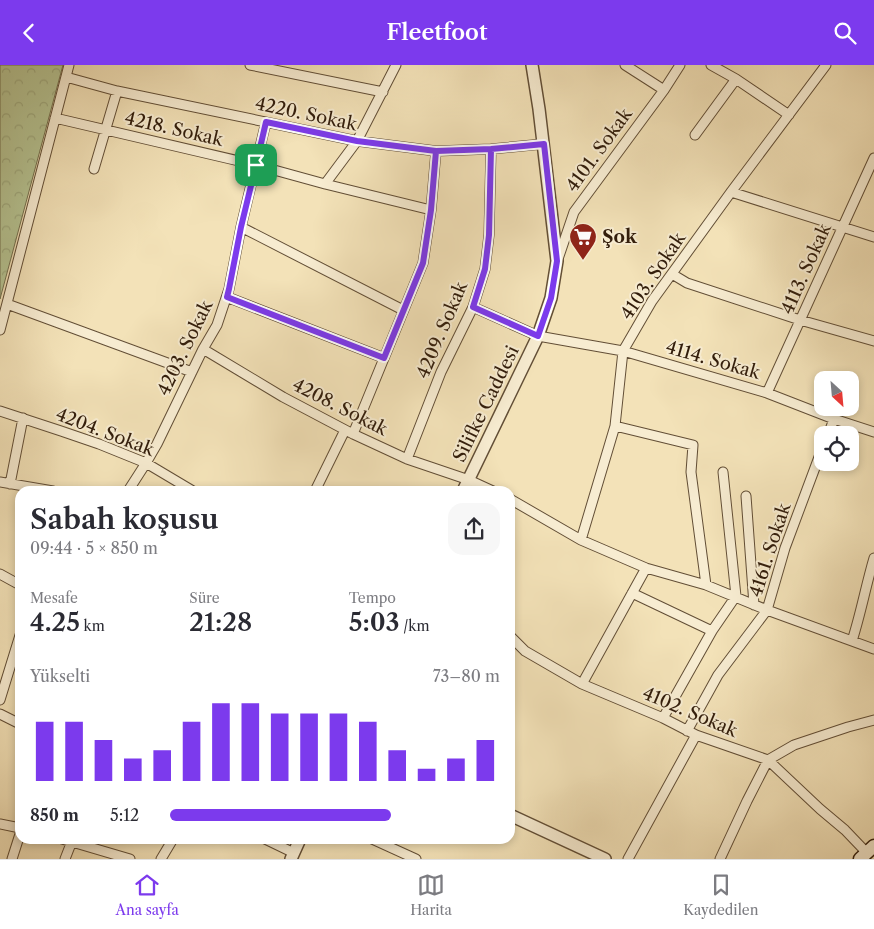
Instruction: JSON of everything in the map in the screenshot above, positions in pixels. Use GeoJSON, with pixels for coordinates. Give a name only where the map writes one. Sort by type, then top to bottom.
{"type":"FeatureCollection","features":[{"type":"Feature","properties":{"kind":"street"},"geometry":{"type":"LineString","coordinates":[[0,330],[69,65]]}},
{"type":"Feature","properties":{"kind":"street"},"geometry":{"type":"LineString","coordinates":[[250,65],[383,92]]}},
{"type":"Feature","properties":{"kind":"street"},"geometry":{"type":"LineString","coordinates":[[325,184],[357,141],[396,65]]}},
{"type":"Feature","properties":{"kind":"street","name":"Silifke Caddesi"},"geometry":{"type":"LineString","coordinates":[[466,486],[538,336],[551,298],[557,261],[540,109],[532,65]]}},
{"type":"Feature","properties":{"kind":"street"},"geometry":{"type":"LineString","coordinates":[[625,65],[664,90]]}},
{"type":"Feature","properties":{"kind":"street","name":"4101. Sokak"},"geometry":{"type":"LineString","coordinates":[[557,261],[574,212],[664,90],[680,65]]}},
{"type":"Feature","properties":{"kind":"street"},"geometry":{"type":"LineString","coordinates":[[711,65],[736,79],[789,115]]}},
{"type":"Feature","properties":{"kind":"street","name":"4103. Sokak"},"geometry":{"type":"LineString","coordinates":[[582,540],[615,426],[624,351],[652,301],[826,65]]}},
{"type":"Feature","properties":{"kind":"street","name":"4220. Sokak"},"geometry":{"type":"LineString","coordinates":[[66,77],[117,91],[357,141],[436,151],[491,149],[544,144]]}},
{"type":"Feature","properties":{"kind":"street"},"geometry":{"type":"LineString","coordinates":[[695,135],[736,79]]}},
{"type":"Feature","properties":{"kind":"street"},"geometry":{"type":"LineString","coordinates":[[94,169],[117,91]]}},
{"type":"Feature","properties":{"kind":"street","name":"4218. Sokak"},"geometry":{"type":"LineString","coordinates":[[55,117],[256,165],[431,210]]}},
{"type":"Feature","properties":{"kind":"street","name":"4203. Sokak"},"geometry":{"type":"LineString","coordinates":[[131,486],[157,444],[203,349],[217,325],[229,289],[241,227],[266,122]]}},
{"type":"Feature","properties":{"kind":"street","name":"4209. Sokak"},"geometry":{"type":"LineString","coordinates":[[407,459],[441,372],[473,307],[485,269],[489,235],[491,149]]}},
{"type":"Feature","properties":{"kind":"street"},"geometry":{"type":"LineString","coordinates":[[318,486],[349,432],[384,358],[423,263],[431,210],[436,151]]}},
{"type":"Feature","properties":{"kind":"street","name":"4113. Sokak"},"geometry":{"type":"LineString","coordinates":[[767,393],[874,158]]}},
{"type":"Feature","properties":{"kind":"street"},"geometry":{"type":"LineString","coordinates":[[731,193],[874,237]]}},
{"type":"Feature","properties":{"kind":"street"},"geometry":{"type":"LineString","coordinates":[[241,227],[403,309]]}},
{"type":"Feature","properties":{"kind":"street"},"geometry":{"type":"LineString","coordinates":[[672,274],[687,283],[874,341]]}},
{"type":"Feature","properties":{"kind":"street"},"geometry":{"type":"LineString","coordinates":[[227,297],[384,358]]}},
{"type":"Feature","properties":{"kind":"street"},"geometry":{"type":"LineString","coordinates":[[7,305],[192,372]]}},
{"type":"Feature","properties":{"kind":"street","name":"4114. Sokak"},"geometry":{"type":"LineString","coordinates":[[473,307],[538,336],[624,351],[767,393],[874,432]]}},
{"type":"Feature","properties":{"kind":"street","name":"4208. Sokak"},"geometry":{"type":"LineString","coordinates":[[203,349],[283,397],[349,432],[407,459],[482,486]]}},
{"type":"Feature","properties":{"kind":"street","name":"4204. Sokak"},"geometry":{"type":"LineString","coordinates":[[0,411],[92,442],[146,463],[185,486]]}},
{"type":"Feature","properties":{"kind":"street"},"geometry":{"type":"LineString","coordinates":[[10,484],[23,419]]}},
{"type":"Feature","properties":{"kind":"street"},"geometry":{"type":"LineString","coordinates":[[831,426],[834,419]]}},
{"type":"Feature","properties":{"kind":"street"},"geometry":{"type":"LineString","coordinates":[[615,426],[693,445],[691,472],[706,585]]}},
{"type":"Feature","properties":{"kind":"street","name":"4161. Sokak"},"geometry":{"type":"LineString","coordinates":[[628,859],[718,675],[767,610],[785,548],[814,470]]}},
{"type":"Feature","properties":{"kind":"street"},"geometry":{"type":"LineString","coordinates":[[663,718],[712,631],[736,596],[723,472]]}},
{"type":"Feature","properties":{"kind":"street"},"geometry":{"type":"LineString","coordinates":[[0,482],[22,486]]}},
{"type":"Feature","properties":{"kind":"street"},"geometry":{"type":"LineString","coordinates":[[746,496],[754,605]]}},
{"type":"Feature","properties":{"kind":"street"},"geometry":{"type":"LineString","coordinates":[[515,502],[582,540],[646,567],[706,585],[767,610],[874,649]]}},
{"type":"Feature","properties":{"kind":"street"},"geometry":{"type":"LineString","coordinates":[[852,641],[874,558]]}},
{"type":"Feature","properties":{"kind":"street"},"geometry":{"type":"LineString","coordinates":[[582,684],[646,567]]}},
{"type":"Feature","properties":{"kind":"street"},"geometry":{"type":"LineString","coordinates":[[0,574],[15,582]]}},
{"type":"Feature","properties":{"kind":"street"},"geometry":{"type":"LineString","coordinates":[[632,593],[712,631]]}},
{"type":"Feature","properties":{"kind":"street","name":"4102. Sokak"},"geometry":{"type":"LineString","coordinates":[[515,641],[525,651],[582,684],[663,718],[691,733],[768,760],[845,830],[867,853]]}},
{"type":"Feature","properties":{"kind":"street"},"geometry":{"type":"LineString","coordinates":[[0,700],[15,659]]}},
{"type":"Feature","properties":{"kind":"street"},"geometry":{"type":"LineString","coordinates":[[0,714],[15,722]]}},
{"type":"Feature","properties":{"kind":"street"},"geometry":{"type":"LineString","coordinates":[[720,859],[768,760],[794,745],[874,720]]}},
{"type":"Feature","properties":{"kind":"street"},"geometry":{"type":"LineString","coordinates":[[515,817],[605,859]]}},
{"type":"Feature","properties":{"kind":"street"},"geometry":{"type":"LineString","coordinates":[[0,824],[15,827]]}},
{"type":"Feature","properties":{"kind":"street"},"geometry":{"type":"LineString","coordinates":[[12,859],[17,844]]}},
{"type":"Feature","properties":{"kind":"street"},"geometry":{"type":"LineString","coordinates":[[64,859],[71,844]]}},
{"type":"Feature","properties":{"kind":"street"},"geometry":{"type":"LineString","coordinates":[[82,844],[130,859]]}},
{"type":"Feature","properties":{"kind":"street"},"geometry":{"type":"LineString","coordinates":[[161,859],[170,844]]}},
{"type":"Feature","properties":{"kind":"street"},"geometry":{"type":"LineString","coordinates":[[273,844],[292,856],[298,844]]}},
{"type":"Feature","properties":{"kind":"street"},"geometry":{"type":"LineString","coordinates":[[383,844],[416,859]]}},
{"type":"Feature","properties":{"kind":"green space"},"geometry":{"type":"Polygon","coordinates":[[[0,65],[63,65],[0,299],[0,65]]]}},
{"type":"Feature","properties":{"kind":"place","name":"Şok"},"geometry":{"type":"Point","coordinates":[583,261]}},
{"type":"Feature","properties":{"kind":"route"},"geometry":{"type":"LineString","coordinates":[[256,165],[227,297],[384,358],[423,263],[431,210],[436,151],[491,149],[489,235],[485,269],[473,307],[538,336],[551,298],[557,261],[544,144],[491,149],[436,151],[357,141],[266,122],[256,165]]}}]}
